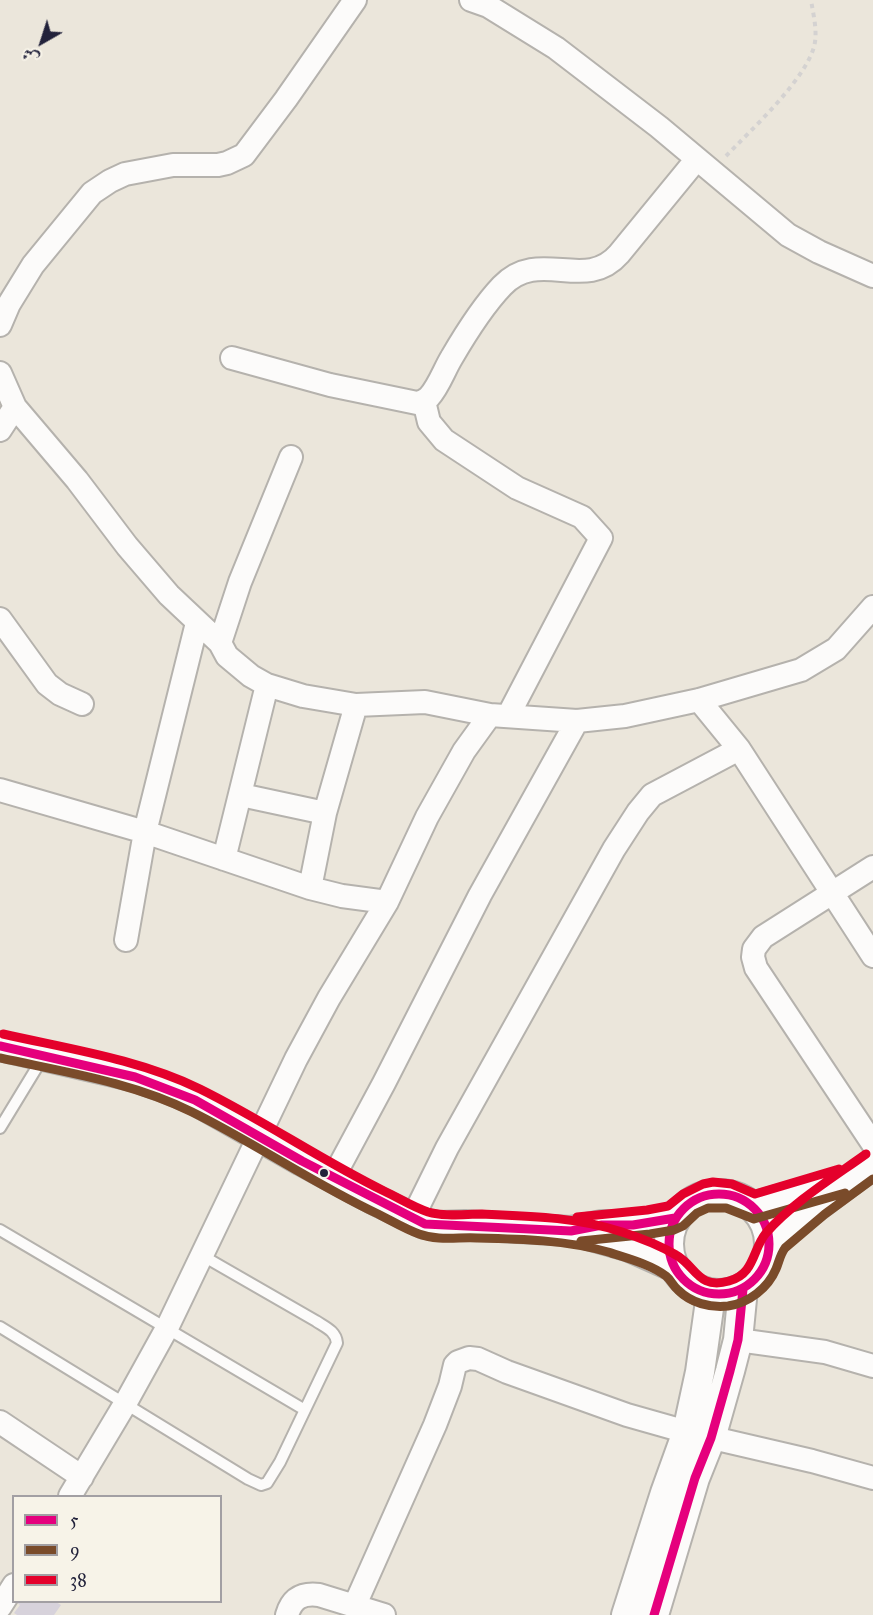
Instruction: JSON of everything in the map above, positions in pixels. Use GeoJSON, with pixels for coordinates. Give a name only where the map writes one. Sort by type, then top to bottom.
{"type":"FeatureCollection","features":[{"type":"Feature","properties":{"kind":"street"},"geometry":{"type":"LineString","coordinates":[[0,325],[9,304],[33,265],[92,192],[125,174],[167,166],[218,165],[244,155],[355,0]]}},
{"type":"Feature","properties":{"kind":"street"},"geometry":{"type":"LineString","coordinates":[[471,0],[488,6],[556,48],[658,127],[788,235],[819,252],[873,276]]}},
{"type":"Feature","properties":{"kind":"street"},"geometry":{"type":"LineString","coordinates":[[232,358],[330,385],[417,403],[424,401],[431,395],[468,331],[502,286],[512,277],[526,270],[558,269],[590,272],[605,266],[704,166]]}},
{"type":"Feature","properties":{"kind":"street"},"geometry":{"type":"LineString","coordinates":[[0,374],[15,407],[77,480],[147,569],[197,623],[220,643],[227,656],[251,676],[267,685],[303,696],[356,705],[425,702],[499,715],[577,721],[625,716],[699,700],[801,670],[836,650],[873,607]]}},
{"type":"Feature","properties":{"kind":"street"},"geometry":{"type":"LineString","coordinates":[[71,1495],[167,1328],[307,1039],[387,902],[427,817],[464,751],[499,715],[601,538],[582,517],[517,488],[444,440],[429,422],[424,401]]}},
{"type":"Feature","properties":{"kind":"street"},"geometry":{"type":"LineString","coordinates":[[0,430],[15,407]]}},
{"type":"Feature","properties":{"kind":"street"},"geometry":{"type":"LineString","coordinates":[[220,643],[240,582],[291,457]]}},
{"type":"Feature","properties":{"kind":"street"},"geometry":{"type":"LineString","coordinates":[[0,619],[48,684],[60,694],[82,704]]}},
{"type":"Feature","properties":{"kind":"street"},"geometry":{"type":"LineString","coordinates":[[126,940],[145,832],[197,623]]}},
{"type":"Feature","properties":{"kind":"street"},"geometry":{"type":"LineString","coordinates":[[224,858],[267,685]]}},
{"type":"Feature","properties":{"kind":"street"},"geometry":{"type":"LineString","coordinates":[[699,700],[739,749],[873,956]]}},
{"type":"Feature","properties":{"kind":"street"},"geometry":{"type":"LineString","coordinates":[[310,888],[325,813],[356,705]]}},
{"type":"Feature","properties":{"kind":"street"},"geometry":{"type":"LineString","coordinates":[[333,1178],[480,895],[577,721]]}},
{"type":"Feature","properties":{"kind":"street"},"geometry":{"type":"LineString","coordinates":[[413,1217],[447,1148],[614,849],[638,813],[652,795],[739,749]]}},
{"type":"Feature","properties":{"kind":"street"},"geometry":{"type":"LineString","coordinates":[[0,790],[145,832],[310,888],[342,896],[387,902]]}},
{"type":"Feature","properties":{"kind":"street"},"geometry":{"type":"LineString","coordinates":[[241,795],[325,813]]}},
{"type":"Feature","properties":{"kind":"street"},"geometry":{"type":"LineString","coordinates":[[873,867],[763,937],[756,944],[753,957],[756,968],[773,996],[873,1144]]}},
{"type":"Feature","properties":{"kind":"street"},"geometry":{"type":"LineString","coordinates":[[0,1046],[135,1077],[195,1100],[333,1178],[425,1224],[571,1231],[627,1245],[674,1267]]}},
{"type":"Feature","properties":{"kind":"street"},"geometry":{"type":"LineString","coordinates":[[753,1207],[820,1189],[863,1170]]}},
{"type":"Feature","properties":{"kind":"street"},"geometry":{"type":"LineString","coordinates":[[770,1247],[789,1227],[863,1170]]}},
{"type":"Feature","properties":{"kind":"street"},"geometry":{"type":"LineString","coordinates":[[725,1194],[740,1198],[753,1207],[766,1225],[770,1247],[768,1260],[754,1281],[743,1289],[728,1294],[711,1294],[696,1289],[684,1280],[674,1267],[669,1253],[669,1237],[675,1218],[694,1200],[709,1195],[725,1194]]}},
{"type":"Feature","properties":{"kind":"street"},"geometry":{"type":"LineString","coordinates":[[571,1231],[675,1218]]}},
{"type":"Feature","properties":{"kind":"street"},"geometry":{"type":"LineString","coordinates":[[626,1615],[665,1492],[699,1435],[738,1340],[743,1289]]}},
{"type":"Feature","properties":{"kind":"street"},"geometry":{"type":"LineString","coordinates":[[654,1615],[695,1478],[699,1435],[700,1372],[711,1294]]}},
{"type":"Feature","properties":{"kind":"street"},"geometry":{"type":"LineString","coordinates":[[738,1340],[825,1352],[873,1366]]}},
{"type":"Feature","properties":{"kind":"street"},"geometry":{"type":"LineString","coordinates":[[354,1606],[435,1425],[450,1386],[455,1365],[469,1358],[478,1359],[507,1372],[627,1415],[873,1478]]}},
{"type":"Feature","properties":{"kind":"street"},"geometry":{"type":"LineString","coordinates":[[0,1422],[82,1477]]}},
{"type":"Feature","properties":{"kind":"street"},"geometry":{"type":"LineString","coordinates":[[0,1607],[12,1588]]}},
{"type":"Feature","properties":{"kind":"street"},"geometry":{"type":"LineString","coordinates":[[287,1615],[294,1599],[309,1594],[384,1615]]}},
{"type":"Feature","properties":{"kind":"lane"},"geometry":{"type":"LineString","coordinates":[[0,1128],[44,1056]]}},
{"type":"Feature","properties":{"kind":"lane"},"geometry":{"type":"LineString","coordinates":[[0,1230],[305,1410]]}},
{"type":"Feature","properties":{"kind":"lane"},"geometry":{"type":"LineString","coordinates":[[0,1327],[248,1479],[261,1485],[267,1483],[273,1476],[337,1343],[336,1336],[316,1321],[203,1256]]}},
{"type":"Feature","properties":{"kind":"path"},"geometry":{"type":"LineString","coordinates":[[704,166],[784,93],[811,55],[815,42],[811,0]]}},
{"type":"Feature","properties":{"kind":"building"},"geometry":{"type":"Polygon","coordinates":[[[17,1603],[58,1603],[61,1605],[54,1615],[17,1615],[14,1613],[20,1605],[17,1603]]]}},
{"type":"Feature","properties":{"kind":"transit line","name":"38"},"geometry":{"type":"LineString","coordinates":[[3,1034],[128,1062],[200,1089],[361,1179],[428,1212],[448,1215],[535,1217],[570,1220],[605,1227],[643,1239],[670,1251],[683,1260],[698,1276],[710,1282],[729,1281],[744,1273],[761,1240],[776,1222],[814,1191],[866,1154]]}},
{"type":"Feature","properties":{"kind":"transit line","name":"5"},"geometry":{"type":"LineString","coordinates":[[0,1046],[135,1077],[195,1100],[302,1161],[425,1224],[571,1231],[602,1225],[633,1225],[675,1218]]}},
{"type":"Feature","properties":{"kind":"transit line","name":"9"},"geometry":{"type":"LineString","coordinates":[[0,1058],[122,1085],[169,1102],[215,1124],[354,1202],[419,1234],[441,1238],[543,1241],[592,1248],[653,1268],[666,1276],[683,1295],[708,1305],[728,1306],[743,1302],[757,1294],[773,1276],[785,1248],[825,1214],[873,1179]]}},
{"type":"Feature","properties":{"kind":"transit line","name":"38"},"geometry":{"type":"LineString","coordinates":[[577,1217],[668,1206],[683,1194],[703,1184],[713,1182],[732,1184],[755,1194],[839,1169]]}},
{"type":"Feature","properties":{"kind":"transit line","name":"9"},"geometry":{"type":"LineString","coordinates":[[581,1241],[674,1230],[708,1208],[726,1208],[754,1219],[845,1193]]}},
{"type":"Feature","properties":{"kind":"transit line","name":"5"},"geometry":{"type":"LineString","coordinates":[[719,1194],[738,1198],[755,1208],[765,1225],[769,1244],[765,1263],[755,1280],[738,1290],[719,1294],[700,1290],[683,1280],[673,1263],[669,1244],[673,1225],[683,1208],[700,1198],[719,1194]]}},
{"type":"Feature","properties":{"kind":"transit line","name":"5"},"geometry":{"type":"LineString","coordinates":[[654,1615],[730,1371],[738,1340],[743,1289]]}}]}
